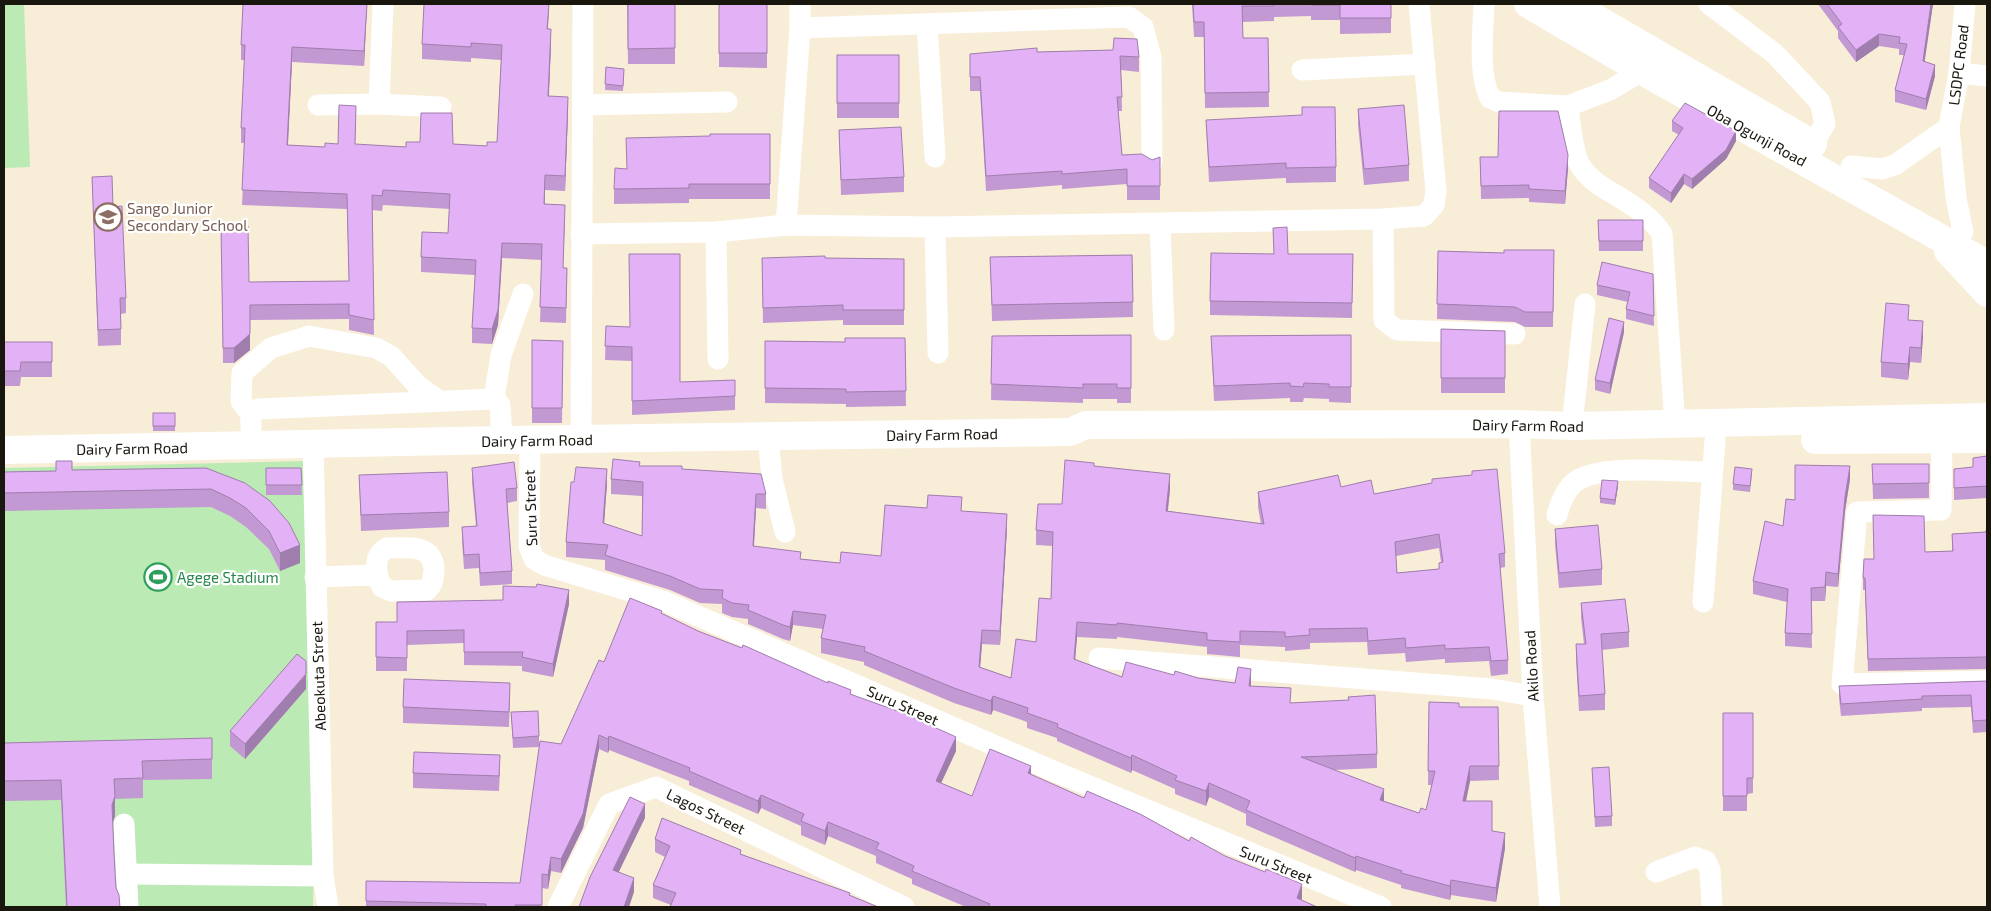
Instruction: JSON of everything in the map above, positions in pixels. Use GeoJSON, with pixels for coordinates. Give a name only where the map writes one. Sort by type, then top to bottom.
{"type":"FeatureCollection","features":[{"type":"Feature","properties":{"kind":"main road","name":"Oba Ogunji Road"},"geometry":{"type":"LineString","coordinates":[[1528,4],[1642,71],[1808,152],[1850,166],[1987,246]]}},
{"type":"Feature","properties":{"kind":"main road","name":"Oba Ogunji Road"},"geometry":{"type":"LineString","coordinates":[[1571,4],[1808,152],[1928,230],[1987,264]]}},
{"type":"Feature","properties":{"kind":"main road"},"geometry":{"type":"LineString","coordinates":[[1928,230],[1987,293]]}},
{"type":"Feature","properties":{"kind":"main road","name":"Dairy Farm Road"},"geometry":{"type":"LineString","coordinates":[[1519,432],[1572,426],[1987,417]]}},
{"type":"Feature","properties":{"kind":"main road","name":"Dairy Farm Road"},"geometry":{"type":"LineString","coordinates":[[4,450],[502,440],[1070,432],[1086,425],[1519,432],[1715,440],[1987,439]]}},
{"type":"Feature","properties":{"kind":"street"},"geometry":{"type":"LineString","coordinates":[[379,104],[383,4]]}},
{"type":"Feature","properties":{"kind":"street"},"geometry":{"type":"LineString","coordinates":[[581,439],[583,4]]}},
{"type":"Feature","properties":{"kind":"street"},"geometry":{"type":"LineString","coordinates":[[786,225],[800,28],[800,4]]}},
{"type":"Feature","properties":{"kind":"street"},"geometry":{"type":"LineString","coordinates":[[581,234],[716,232],[786,225],[935,227],[1160,224],[1383,219],[1424,216],[1434,205],[1436,191],[1418,4]]}},
{"type":"Feature","properties":{"kind":"street"},"geometry":{"type":"LineString","coordinates":[[1484,4],[1483,55],[1486,90],[1490,98],[1499,102],[1568,106],[1610,90],[1642,71]]}},
{"type":"Feature","properties":{"kind":"street"},"geometry":{"type":"LineString","coordinates":[[1709,4],[1775,54],[1820,102],[1825,124],[1808,152]]}},
{"type":"Feature","properties":{"kind":"street","name":"LSDPC Road"},"geometry":{"type":"LineString","coordinates":[[1963,232],[1956,198],[1949,126],[1960,73],[1965,4]]}},
{"type":"Feature","properties":{"kind":"street"},"geometry":{"type":"LineString","coordinates":[[800,28],[927,24],[1130,11],[1143,28],[1151,57],[1152,162]]}},
{"type":"Feature","properties":{"kind":"street"},"geometry":{"type":"LineString","coordinates":[[927,24],[934,157]]}},
{"type":"Feature","properties":{"kind":"street"},"geometry":{"type":"LineString","coordinates":[[1302,70],[1425,64]]}},
{"type":"Feature","properties":{"kind":"street"},"geometry":{"type":"LineString","coordinates":[[1960,73],[1987,76]]}},
{"type":"Feature","properties":{"kind":"street"},"geometry":{"type":"LineString","coordinates":[[583,105],[727,102]]}},
{"type":"Feature","properties":{"kind":"street"},"geometry":{"type":"LineString","coordinates":[[318,105],[379,104],[441,107]]}},
{"type":"Feature","properties":{"kind":"street"},"geometry":{"type":"LineString","coordinates":[[1568,106],[1578,162],[1588,177],[1641,209],[1654,221],[1662,234],[1674,425]]}},
{"type":"Feature","properties":{"kind":"street"},"geometry":{"type":"LineString","coordinates":[[1850,166],[1882,169],[1895,165],[1949,126]]}},
{"type":"Feature","properties":{"kind":"street"},"geometry":{"type":"LineString","coordinates":[[1383,219],[1384,320],[1388,326],[1397,330],[1418,332],[1515,334]]}},
{"type":"Feature","properties":{"kind":"street"},"geometry":{"type":"LineString","coordinates":[[1160,224],[1164,330]]}},
{"type":"Feature","properties":{"kind":"street"},"geometry":{"type":"LineString","coordinates":[[935,227],[938,353]]}},
{"type":"Feature","properties":{"kind":"street"},"geometry":{"type":"LineString","coordinates":[[716,232],[718,359]]}},
{"type":"Feature","properties":{"kind":"street"},"geometry":{"type":"LineString","coordinates":[[502,440],[500,406],[494,398],[501,355],[523,294]]}},
{"type":"Feature","properties":{"kind":"street"},"geometry":{"type":"LineString","coordinates":[[1572,426],[1585,304]]}},
{"type":"Feature","properties":{"kind":"street"},"geometry":{"type":"LineString","coordinates":[[251,445],[250,414],[241,401],[242,373],[271,348],[309,336],[376,348],[391,356],[417,385],[439,401]]}},
{"type":"Feature","properties":{"kind":"street"},"geometry":{"type":"LineString","coordinates":[[250,414],[259,409],[494,398]]}},
{"type":"Feature","properties":{"kind":"street","name":"Akilo Road"},"geometry":{"type":"LineString","coordinates":[[1519,432],[1533,696],[1550,907]]}},
{"type":"Feature","properties":{"kind":"street"},"geometry":{"type":"LineString","coordinates":[[768,436],[772,479],[785,532]]}},
{"type":"Feature","properties":{"kind":"street","name":"Suru Street"},"geometry":{"type":"LineString","coordinates":[[530,440],[529,546],[534,559],[544,566],[666,602],[1051,770],[1380,907]]}},
{"type":"Feature","properties":{"kind":"street"},"geometry":{"type":"LineString","coordinates":[[1703,602],[1711,472],[1715,440]]}},
{"type":"Feature","properties":{"kind":"street"},"geometry":{"type":"LineString","coordinates":[[1942,440],[1941,510],[1857,512],[1842,684],[1987,681]]}},
{"type":"Feature","properties":{"kind":"street","name":"Abeokuta Street"},"geometry":{"type":"LineString","coordinates":[[313,444],[323,876],[328,907]]}},
{"type":"Feature","properties":{"kind":"street"},"geometry":{"type":"LineString","coordinates":[[1557,515],[1561,501],[1575,482],[1605,470],[1711,472]]}},
{"type":"Feature","properties":{"kind":"street"},"geometry":{"type":"LineString","coordinates":[[315,577],[376,575]]}},
{"type":"Feature","properties":{"kind":"street"},"geometry":{"type":"LineString","coordinates":[[1099,658],[1492,689],[1533,696]]}},
{"type":"Feature","properties":{"kind":"street","name":"Lagos Street"},"geometry":{"type":"LineString","coordinates":[[558,907],[609,804],[656,787],[904,907]]}},
{"type":"Feature","properties":{"kind":"street"},"geometry":{"type":"LineString","coordinates":[[124,824],[128,907]]}},
{"type":"Feature","properties":{"kind":"street"},"geometry":{"type":"LineString","coordinates":[[1656,872],[1695,857],[1706,861],[1710,870],[1712,907]]}},
{"type":"Feature","properties":{"kind":"street"},"geometry":{"type":"LineString","coordinates":[[126,874],[323,876]]}},
{"type":"Feature","properties":{"kind":"green space"},"geometry":{"type":"Polygon","coordinates":[[[4,4],[24,4],[30,167],[4,168],[4,4]]]}},
{"type":"Feature","properties":{"kind":"green space","name":"Agege Stadium"},"geometry":{"type":"Polygon","coordinates":[[[306,461],[317,685],[313,907],[4,907],[4,468],[306,461]]]}},
{"type":"Feature","properties":{"kind":"building"},"geometry":{"type":"Polygon","coordinates":[[[243,4],[367,4],[364,51],[292,47],[287,145],[325,147],[325,143],[338,144],[339,105],[356,106],[355,144],[406,147],[406,142],[420,142],[421,113],[452,113],[453,144],[487,146],[487,142],[497,142],[502,45],[471,43],[471,47],[422,44],[424,4],[549,4],[547,29],[551,29],[548,96],[568,97],[565,176],[545,175],[544,204],[565,205],[563,268],[567,268],[566,308],[540,307],[542,244],[502,243],[498,310],[492,329],[472,328],[476,260],[421,257],[422,232],[448,233],[450,194],[383,190],[382,196],[372,195],[374,320],[349,315],[349,304],[250,305],[250,334],[234,348],[223,348],[221,227],[248,226],[249,282],[349,281],[347,194],[242,190],[245,128],[241,128],[245,45],[241,45],[243,4]]]}},
{"type":"Feature","properties":{"kind":"building"},"geometry":{"type":"Polygon","coordinates":[[[628,4],[675,4],[675,48],[628,49],[628,4]]]}},
{"type":"Feature","properties":{"kind":"building"},"geometry":{"type":"Polygon","coordinates":[[[719,4],[767,4],[767,53],[719,53],[719,4]]]}},
{"type":"Feature","properties":{"kind":"building"},"geometry":{"type":"Polygon","coordinates":[[[1193,4],[1274,4],[1274,6],[1242,6],[1243,38],[1268,38],[1269,92],[1205,93],[1204,22],[1194,22],[1193,4]]]}},
{"type":"Feature","properties":{"kind":"building"},"geometry":{"type":"Polygon","coordinates":[[[1311,4],[1391,4],[1391,18],[1340,18],[1340,5],[1311,4]]]}},
{"type":"Feature","properties":{"kind":"building"},"geometry":{"type":"Polygon","coordinates":[[[1827,4],[1931,4],[1923,61],[1935,65],[1926,99],[1895,90],[1907,44],[1899,43],[1900,37],[1879,34],[1856,50],[1838,27],[1842,24],[1827,4]]]}},
{"type":"Feature","properties":{"kind":"building"},"geometry":{"type":"Polygon","coordinates":[[[1114,38],[1137,39],[1139,57],[1120,56],[1122,97],[1117,97],[1122,155],[1142,154],[1152,160],[1160,157],[1160,186],[1127,186],[1127,169],[1062,174],[1062,171],[986,176],[980,77],[970,77],[970,54],[1037,48],[1037,52],[1113,50],[1114,38]]]}},
{"type":"Feature","properties":{"kind":"building"},"geometry":{"type":"Polygon","coordinates":[[[837,55],[899,55],[899,103],[837,103],[837,55]]]}},
{"type":"Feature","properties":{"kind":"building"},"geometry":{"type":"Polygon","coordinates":[[[606,67],[624,69],[623,86],[605,84],[606,67]]]}},
{"type":"Feature","properties":{"kind":"building"},"geometry":{"type":"Polygon","coordinates":[[[1685,103],[1736,131],[1726,150],[1692,179],[1684,174],[1671,193],[1649,178],[1683,128],[1672,121],[1685,103]]]}},
{"type":"Feature","properties":{"kind":"building"},"geometry":{"type":"Polygon","coordinates":[[[1404,105],[1409,165],[1364,169],[1358,109],[1404,105]]]}},
{"type":"Feature","properties":{"kind":"building"},"geometry":{"type":"Polygon","coordinates":[[[1302,107],[1335,107],[1336,167],[1286,168],[1286,163],[1209,167],[1206,120],[1302,115],[1302,107]]]}},
{"type":"Feature","properties":{"kind":"building"},"geometry":{"type":"Polygon","coordinates":[[[1499,111],[1558,111],[1568,155],[1565,191],[1529,189],[1529,185],[1481,186],[1480,157],[1498,157],[1499,111]]]}},
{"type":"Feature","properties":{"kind":"building"},"geometry":{"type":"Polygon","coordinates":[[[901,127],[904,177],[841,180],[839,130],[901,127]]]}},
{"type":"Feature","properties":{"kind":"building"},"geometry":{"type":"Polygon","coordinates":[[[710,134],[770,134],[770,184],[689,184],[689,188],[614,189],[615,168],[627,169],[626,138],[710,136],[710,134]]]}},
{"type":"Feature","properties":{"kind":"building"},"geometry":{"type":"Polygon","coordinates":[[[112,176],[113,207],[122,206],[126,298],[120,298],[121,329],[98,330],[92,177],[112,176]]]}},
{"type":"Feature","properties":{"kind":"building"},"geometry":{"type":"Polygon","coordinates":[[[1598,220],[1643,220],[1643,241],[1599,241],[1598,220]]]}},
{"type":"Feature","properties":{"kind":"building"},"geometry":{"type":"Polygon","coordinates":[[[1287,227],[1288,254],[1353,254],[1352,303],[1210,301],[1211,253],[1274,254],[1273,228],[1287,227]]]}},
{"type":"Feature","properties":{"kind":"building"},"geometry":{"type":"Polygon","coordinates":[[[1504,250],[1554,250],[1553,312],[1525,312],[1515,307],[1437,304],[1438,251],[1504,253],[1504,250]]]}},
{"type":"Feature","properties":{"kind":"building"},"geometry":{"type":"Polygon","coordinates":[[[629,254],[680,254],[680,382],[735,380],[735,396],[632,401],[632,347],[605,346],[606,326],[630,327],[629,254]]]}},
{"type":"Feature","properties":{"kind":"building"},"geometry":{"type":"Polygon","coordinates":[[[1132,255],[1133,302],[992,305],[990,257],[1132,255]]]}},
{"type":"Feature","properties":{"kind":"building"},"geometry":{"type":"Polygon","coordinates":[[[825,256],[825,258],[904,259],[904,310],[843,310],[843,305],[763,308],[762,258],[825,256]]]}},
{"type":"Feature","properties":{"kind":"building"},"geometry":{"type":"Polygon","coordinates":[[[1602,262],[1653,274],[1654,316],[1626,309],[1630,292],[1597,285],[1602,262]]]}},
{"type":"Feature","properties":{"kind":"building"},"geometry":{"type":"Polygon","coordinates":[[[1886,303],[1909,305],[1908,320],[1923,321],[1921,348],[1910,347],[1908,364],[1881,362],[1886,303]]]}},
{"type":"Feature","properties":{"kind":"building"},"geometry":{"type":"Polygon","coordinates":[[[1609,318],[1624,322],[1610,383],[1595,380],[1609,318]]]}},
{"type":"Feature","properties":{"kind":"building"},"geometry":{"type":"Polygon","coordinates":[[[1441,329],[1505,331],[1505,378],[1441,378],[1441,329]]]}},
{"type":"Feature","properties":{"kind":"building"},"geometry":{"type":"Polygon","coordinates":[[[1131,335],[1131,388],[1117,388],[1117,384],[1083,384],[1083,388],[991,384],[992,336],[1131,335]]]}},
{"type":"Feature","properties":{"kind":"building"},"geometry":{"type":"Polygon","coordinates":[[[1351,335],[1351,387],[1329,387],[1329,384],[1304,383],[1303,387],[1290,386],[1290,383],[1214,386],[1211,336],[1351,335]]]}},
{"type":"Feature","properties":{"kind":"building"},"geometry":{"type":"Polygon","coordinates":[[[845,338],[905,338],[906,391],[846,392],[846,389],[765,388],[765,341],[845,342],[845,338]]]}},
{"type":"Feature","properties":{"kind":"building"},"geometry":{"type":"Polygon","coordinates":[[[532,340],[563,341],[562,408],[532,408],[532,340]]]}},
{"type":"Feature","properties":{"kind":"building"},"geometry":{"type":"Polygon","coordinates":[[[4,342],[52,342],[52,362],[21,362],[20,371],[4,371],[4,342]]]}},
{"type":"Feature","properties":{"kind":"building"},"geometry":{"type":"Polygon","coordinates":[[[153,413],[175,413],[175,426],[153,426],[153,413]]]}},
{"type":"Feature","properties":{"kind":"building"},"geometry":{"type":"Polygon","coordinates":[[[1987,456],[1987,486],[1954,488],[1954,469],[1973,467],[1973,458],[1987,456]]]}},
{"type":"Feature","properties":{"kind":"building"},"geometry":{"type":"Polygon","coordinates":[[[613,459],[640,462],[639,466],[682,466],[682,469],[761,474],[766,494],[756,494],[753,546],[801,552],[800,559],[840,563],[841,552],[881,556],[885,505],[927,508],[928,495],[962,497],[961,511],[1007,514],[1000,631],[982,630],[979,667],[1011,678],[1016,639],[1036,642],[1039,598],[1051,599],[1053,532],[1036,530],[1038,504],[1062,504],[1065,460],[1094,463],[1094,466],[1170,474],[1166,511],[1264,524],[1258,492],[1338,475],[1341,487],[1371,480],[1374,494],[1432,483],[1432,479],[1472,475],[1472,471],[1497,469],[1505,553],[1499,554],[1508,660],[1491,661],[1489,647],[1445,649],[1445,645],[1406,648],[1405,638],[1368,641],[1367,628],[1309,629],[1310,635],[1285,637],[1285,632],[1240,631],[1240,642],[1207,640],[1207,633],[1117,623],[1117,625],[1077,622],[1074,659],[1122,677],[1126,662],[1174,675],[1175,671],[1198,678],[1235,683],[1238,667],[1251,669],[1249,686],[1291,688],[1290,703],[1349,700],[1348,697],[1375,695],[1377,754],[1301,757],[1384,789],[1380,800],[1419,813],[1421,808],[1426,810],[1435,771],[1428,771],[1429,702],[1459,703],[1459,707],[1498,707],[1499,766],[1470,766],[1463,801],[1492,801],[1492,831],[1505,833],[1496,888],[1451,880],[1450,886],[1401,873],[1402,871],[1356,856],[1355,858],[1246,810],[1250,801],[1209,783],[1206,791],[1175,780],[1177,776],[1132,755],[1131,758],[1057,727],[1058,724],[1027,713],[1028,708],[993,696],[991,701],[954,688],[864,651],[865,647],[821,638],[826,615],[793,611],[790,627],[748,610],[749,605],[732,603],[722,598],[723,590],[700,589],[670,576],[605,555],[608,545],[566,542],[571,482],[574,482],[576,467],[607,469],[603,523],[642,536],[643,482],[611,479],[613,459]],[[1439,534],[1395,542],[1397,573],[1439,569],[1439,563],[1443,562],[1439,534]]]}},
{"type":"Feature","properties":{"kind":"building"},"geometry":{"type":"Polygon","coordinates":[[[56,461],[72,461],[72,470],[206,468],[245,483],[270,501],[289,523],[300,545],[280,553],[269,531],[246,508],[211,489],[4,493],[4,472],[56,471],[56,461]]]}},
{"type":"Feature","properties":{"kind":"building"},"geometry":{"type":"Polygon","coordinates":[[[514,462],[517,488],[506,489],[512,571],[480,573],[479,554],[464,555],[462,527],[477,526],[472,468],[514,462]]]}},
{"type":"Feature","properties":{"kind":"building"},"geometry":{"type":"Polygon","coordinates":[[[1872,464],[1929,464],[1929,483],[1873,484],[1872,464]]]}},
{"type":"Feature","properties":{"kind":"building"},"geometry":{"type":"Polygon","coordinates":[[[1795,465],[1850,466],[1845,497],[1838,574],[1826,572],[1825,587],[1811,588],[1812,634],[1785,633],[1788,589],[1753,581],[1765,521],[1783,526],[1786,499],[1795,500],[1795,465]]]}},
{"type":"Feature","properties":{"kind":"building"},"geometry":{"type":"Polygon","coordinates":[[[1735,467],[1752,469],[1750,486],[1733,484],[1735,467]]]}},
{"type":"Feature","properties":{"kind":"building"},"geometry":{"type":"Polygon","coordinates":[[[266,468],[301,468],[302,485],[266,485],[266,468]]]}},
{"type":"Feature","properties":{"kind":"building"},"geometry":{"type":"Polygon","coordinates":[[[447,472],[449,512],[361,515],[359,475],[447,472]]]}},
{"type":"Feature","properties":{"kind":"building"},"geometry":{"type":"Polygon","coordinates":[[[1602,480],[1618,481],[1615,500],[1600,498],[1602,480]]]}},
{"type":"Feature","properties":{"kind":"building"},"geometry":{"type":"Polygon","coordinates":[[[1873,515],[1924,516],[1925,552],[1953,551],[1952,534],[1986,532],[1987,530],[1987,657],[1868,659],[1865,578],[1863,578],[1864,559],[1874,559],[1873,515]]]}},
{"type":"Feature","properties":{"kind":"building"},"geometry":{"type":"Polygon","coordinates":[[[1598,525],[1602,569],[1559,573],[1555,529],[1598,525]]]}},
{"type":"Feature","properties":{"kind":"building"},"geometry":{"type":"Polygon","coordinates":[[[537,584],[569,590],[553,664],[522,657],[523,652],[464,652],[464,630],[407,631],[407,658],[376,657],[376,622],[397,622],[397,602],[503,600],[503,586],[536,587],[537,584]]]}},
{"type":"Feature","properties":{"kind":"building"},"geometry":{"type":"Polygon","coordinates":[[[630,598],[662,611],[661,613],[698,631],[742,648],[743,645],[828,683],[828,681],[851,690],[850,694],[903,713],[956,737],[936,781],[972,796],[990,749],[1031,766],[1028,773],[1084,798],[1087,791],[1140,814],[1189,841],[1191,837],[1225,856],[1265,872],[1266,869],[1302,884],[1297,898],[1317,907],[988,907],[990,904],[912,871],[914,866],[876,849],[879,843],[828,822],[825,831],[801,821],[804,814],[761,795],[758,801],[689,771],[690,768],[609,736],[608,739],[599,735],[583,814],[561,859],[551,857],[548,875],[542,874],[542,905],[486,907],[486,904],[366,901],[366,881],[520,883],[540,741],[561,744],[599,660],[604,662],[630,598]]]}},
{"type":"Feature","properties":{"kind":"building"},"geometry":{"type":"Polygon","coordinates":[[[1625,599],[1629,632],[1601,634],[1605,694],[1579,696],[1576,644],[1586,644],[1581,603],[1625,599]]]}},
{"type":"Feature","properties":{"kind":"building"},"geometry":{"type":"Polygon","coordinates":[[[297,654],[306,661],[306,674],[245,744],[230,731],[297,654]]]}},
{"type":"Feature","properties":{"kind":"building"},"geometry":{"type":"Polygon","coordinates":[[[404,679],[510,683],[509,712],[403,707],[404,679]]]}},
{"type":"Feature","properties":{"kind":"building"},"geometry":{"type":"Polygon","coordinates":[[[1987,681],[1987,720],[1973,721],[1971,695],[1922,696],[1922,699],[1841,704],[1839,686],[1987,681]]]}},
{"type":"Feature","properties":{"kind":"building"},"geometry":{"type":"Polygon","coordinates":[[[538,711],[539,736],[513,738],[511,712],[538,711]]]}},
{"type":"Feature","properties":{"kind":"building"},"geometry":{"type":"Polygon","coordinates":[[[1723,713],[1753,713],[1753,778],[1747,778],[1747,796],[1723,796],[1723,713]]]}},
{"type":"Feature","properties":{"kind":"building"},"geometry":{"type":"Polygon","coordinates":[[[212,738],[212,759],[142,761],[143,778],[114,779],[115,796],[112,805],[114,854],[116,888],[120,907],[67,907],[61,780],[4,781],[4,743],[212,738]]]}},
{"type":"Feature","properties":{"kind":"building"},"geometry":{"type":"Polygon","coordinates":[[[414,752],[500,755],[499,776],[413,773],[414,752]]]}},
{"type":"Feature","properties":{"kind":"building"},"geometry":{"type":"Polygon","coordinates":[[[1609,767],[1612,816],[1595,817],[1592,768],[1609,767]]]}},
{"type":"Feature","properties":{"kind":"building"},"geometry":{"type":"Polygon","coordinates":[[[630,797],[645,804],[613,870],[634,878],[624,907],[579,907],[590,877],[630,797]]]}},
{"type":"Feature","properties":{"kind":"building"},"geometry":{"type":"Polygon","coordinates":[[[662,818],[741,850],[740,854],[850,893],[849,895],[878,907],[670,907],[676,893],[653,885],[670,846],[655,839],[662,818]]]}},
{"type":"Feature","properties":{"kind":"place","name":"Sango Junior Secondary School"},"geometry":{"type":"Point","coordinates":[108,217]}},
{"type":"Feature","properties":{"kind":"place","name":"Agege Stadium"},"geometry":{"type":"Point","coordinates":[158,577]}}]}
